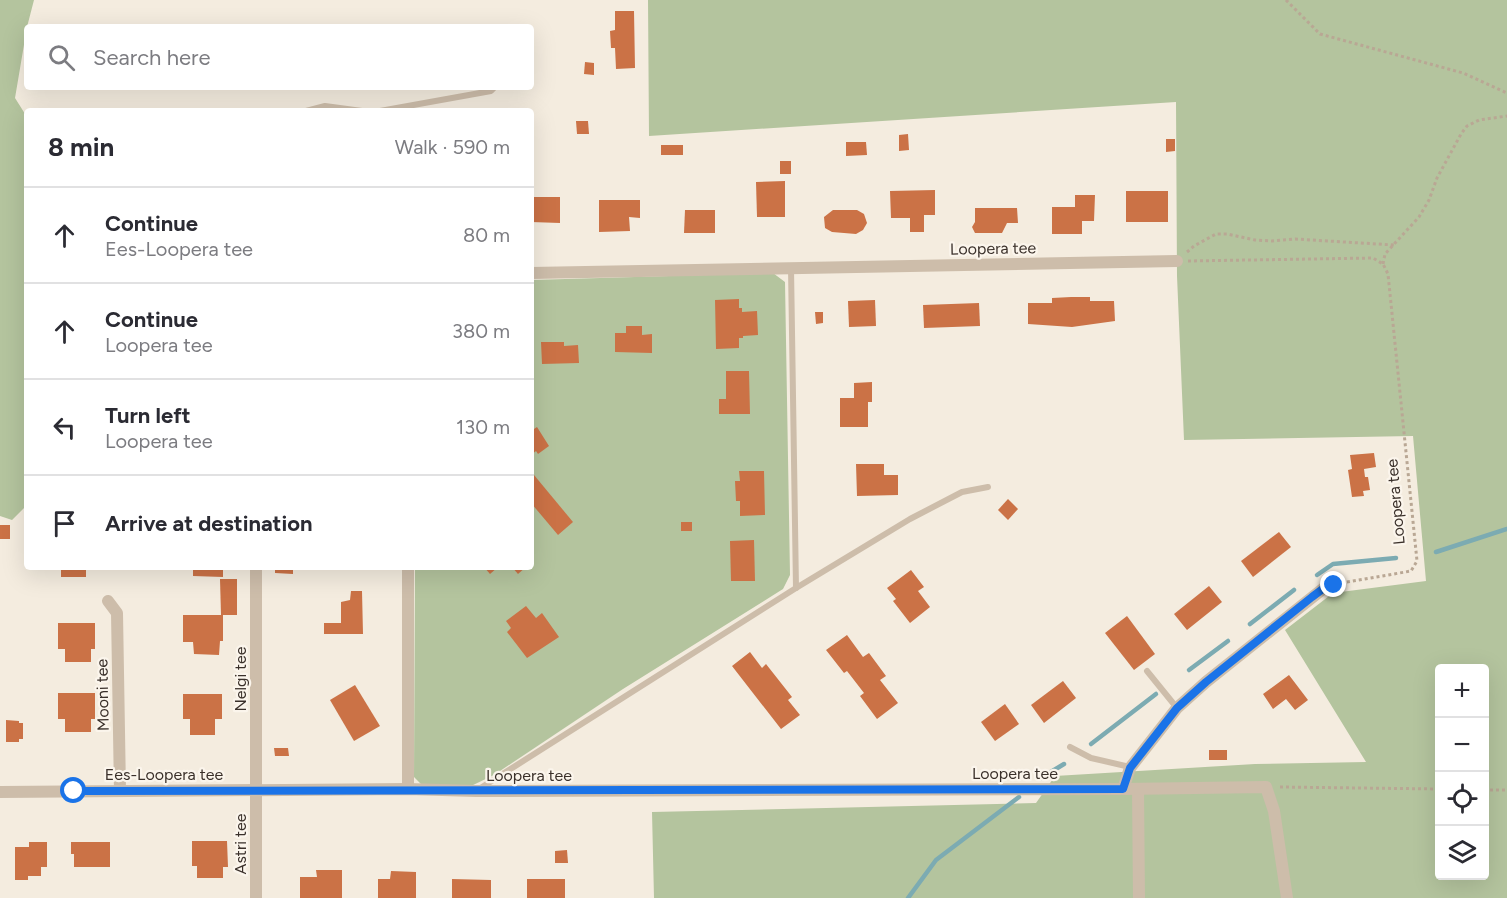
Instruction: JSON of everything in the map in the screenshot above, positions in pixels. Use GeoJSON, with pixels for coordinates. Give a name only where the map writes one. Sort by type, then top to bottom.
{"type":"FeatureCollection","features":[{"type":"Feature","properties":{"kind":"street","name":"Loopera tee"},"geometry":{"type":"LineString","coordinates":[[534,273],[1177,261]]}},
{"type":"Feature","properties":{"kind":"street","name":"Nelgi tee"},"geometry":{"type":"LineString","coordinates":[[256,570],[256,790]]}},
{"type":"Feature","properties":{"kind":"street"},"geometry":{"type":"LineString","coordinates":[[408,570],[408,789]]}},
{"type":"Feature","properties":{"kind":"street"},"geometry":{"type":"LineString","coordinates":[[1123,789],[1130,768],[1177,708],[1206,682],[1324,588]]}},
{"type":"Feature","properties":{"kind":"street","name":"Mooni tee"},"geometry":{"type":"LineString","coordinates":[[108,602],[117,613],[120,791]]}},
{"type":"Feature","properties":{"kind":"street","name":"Loopera tee"},"geometry":{"type":"LineString","coordinates":[[256,790],[1266,787]]}},
{"type":"Feature","properties":{"kind":"street"},"geometry":{"type":"LineString","coordinates":[[1266,787],[1274,811],[1287,898]]}},
{"type":"Feature","properties":{"kind":"street"},"geometry":{"type":"LineString","coordinates":[[1138,789],[1139,898]]}},
{"type":"Feature","properties":{"kind":"street","name":"Ees-Loopera tee"},"geometry":{"type":"LineString","coordinates":[[0,792],[256,790]]}},
{"type":"Feature","properties":{"kind":"street","name":"Astri tee"},"geometry":{"type":"LineString","coordinates":[[256,790],[256,898]]}},
{"type":"Feature","properties":{"kind":"lane"},"geometry":{"type":"LineString","coordinates":[[397,108],[492,90]]}},
{"type":"Feature","properties":{"kind":"lane"},"geometry":{"type":"LineString","coordinates":[[317,108],[325,106],[340,108]]}},
{"type":"Feature","properties":{"kind":"lane"},"geometry":{"type":"LineString","coordinates":[[791,267],[796,588]]}},
{"type":"Feature","properties":{"kind":"lane"},"geometry":{"type":"LineString","coordinates":[[476,791],[796,588],[910,519],[962,492],[988,487]]}},
{"type":"Feature","properties":{"kind":"lane"},"geometry":{"type":"LineString","coordinates":[[1147,671],[1177,708]]}},
{"type":"Feature","properties":{"kind":"lane"},"geometry":{"type":"LineString","coordinates":[[1070,747],[1091,758],[1130,768]]}},
{"type":"Feature","properties":{"kind":"path"},"geometry":{"type":"LineString","coordinates":[[1286,0],[1320,34],[1463,74],[1507,93]]}},
{"type":"Feature","properties":{"kind":"path"},"geometry":{"type":"LineString","coordinates":[[1177,261],[1373,258],[1383,264],[1386,254],[1419,217],[1429,200],[1437,178],[1467,126],[1479,120],[1507,116]]}},
{"type":"Feature","properties":{"kind":"path"},"geometry":{"type":"LineString","coordinates":[[1177,261],[1194,246],[1216,234],[1272,242],[1295,239],[1394,245]]}},
{"type":"Feature","properties":{"kind":"path","name":"Loopera tee"},"geometry":{"type":"LineString","coordinates":[[1324,588],[1411,571],[1417,561],[1388,274],[1383,264]]}},
{"type":"Feature","properties":{"kind":"path"},"geometry":{"type":"LineString","coordinates":[[1266,787],[1435,789]]}},
{"type":"Feature","properties":{"kind":"path"},"geometry":{"type":"LineString","coordinates":[[1489,790],[1507,790]]}},
{"type":"Feature","properties":{"kind":"green space"},"geometry":{"type":"Polygon","coordinates":[[[0,0],[34,0],[28,24],[24,24],[24,45],[15,98],[24,112],[24,508],[12,520],[0,516],[0,0]]]}},
{"type":"Feature","properties":{"kind":"green space"},"geometry":{"type":"Polygon","coordinates":[[[648,0],[1507,0],[1507,898],[654,898],[652,812],[1036,803],[1055,776],[1255,764],[1366,762],[1285,630],[1333,593],[1426,581],[1413,436],[1184,440],[1177,276],[1176,102],[649,136],[648,0]]]}},
{"type":"Feature","properties":{"kind":"green space"},"geometry":{"type":"Polygon","coordinates":[[[773,273],[785,282],[790,575],[783,589],[623,689],[494,775],[471,786],[423,786],[414,777],[415,570],[534,570],[534,280],[773,273]]]}},
{"type":"Feature","properties":{"kind":"building"},"geometry":{"type":"Polygon","coordinates":[[[615,11],[634,11],[635,68],[616,69],[615,48],[611,48],[610,31],[615,30],[615,11]]]}},
{"type":"Feature","properties":{"kind":"building"},"geometry":{"type":"Polygon","coordinates":[[[585,62],[594,63],[594,75],[584,74],[585,62]]]}},
{"type":"Feature","properties":{"kind":"building"},"geometry":{"type":"Polygon","coordinates":[[[576,121],[588,121],[589,134],[577,134],[576,121]]]}},
{"type":"Feature","properties":{"kind":"building"},"geometry":{"type":"Polygon","coordinates":[[[908,134],[909,150],[899,151],[899,135],[908,134]]]}},
{"type":"Feature","properties":{"kind":"building"},"geometry":{"type":"Polygon","coordinates":[[[1166,139],[1175,139],[1175,151],[1166,152],[1166,139]]]}},
{"type":"Feature","properties":{"kind":"building"},"geometry":{"type":"Polygon","coordinates":[[[846,142],[866,142],[867,155],[846,156],[846,142]]]}},
{"type":"Feature","properties":{"kind":"building"},"geometry":{"type":"Polygon","coordinates":[[[661,145],[683,145],[683,155],[661,155],[661,145]]]}},
{"type":"Feature","properties":{"kind":"building"},"geometry":{"type":"Polygon","coordinates":[[[780,161],[791,161],[791,174],[780,174],[780,161]]]}},
{"type":"Feature","properties":{"kind":"building"},"geometry":{"type":"Polygon","coordinates":[[[785,181],[785,217],[757,217],[756,182],[785,181]]]}},
{"type":"Feature","properties":{"kind":"building"},"geometry":{"type":"Polygon","coordinates":[[[935,190],[935,215],[924,215],[924,232],[910,232],[910,218],[891,218],[890,191],[935,190]]]}},
{"type":"Feature","properties":{"kind":"building"},"geometry":{"type":"Polygon","coordinates":[[[1126,191],[1168,191],[1168,222],[1126,222],[1126,191]]]}},
{"type":"Feature","properties":{"kind":"building"},"geometry":{"type":"Polygon","coordinates":[[[1075,195],[1095,195],[1094,221],[1082,221],[1082,234],[1052,234],[1052,207],[1075,207],[1075,195]]]}},
{"type":"Feature","properties":{"kind":"building"},"geometry":{"type":"Polygon","coordinates":[[[534,197],[560,197],[560,223],[534,222],[534,197]]]}},
{"type":"Feature","properties":{"kind":"building"},"geometry":{"type":"Polygon","coordinates":[[[599,200],[640,200],[640,218],[629,217],[630,231],[599,232],[599,200]]]}},
{"type":"Feature","properties":{"kind":"building"},"geometry":{"type":"Polygon","coordinates":[[[975,208],[1017,208],[1018,223],[1007,223],[1002,233],[975,233],[972,227],[975,222],[975,208]]]}},
{"type":"Feature","properties":{"kind":"building"},"geometry":{"type":"Polygon","coordinates":[[[685,210],[715,210],[715,233],[684,233],[685,210]]]}},
{"type":"Feature","properties":{"kind":"building"},"geometry":{"type":"Polygon","coordinates":[[[833,210],[857,210],[864,214],[867,223],[863,230],[856,234],[832,232],[825,228],[824,217],[833,210]]]}},
{"type":"Feature","properties":{"kind":"building"},"geometry":{"type":"Polygon","coordinates":[[[1090,297],[1090,301],[1114,301],[1115,321],[1072,327],[1028,324],[1028,303],[1052,303],[1052,298],[1090,297]]]}},
{"type":"Feature","properties":{"kind":"building"},"geometry":{"type":"Polygon","coordinates":[[[739,299],[739,308],[742,308],[742,312],[757,311],[758,335],[739,338],[739,348],[716,349],[715,300],[739,299]]]}},
{"type":"Feature","properties":{"kind":"building"},"geometry":{"type":"Polygon","coordinates":[[[875,300],[876,326],[849,327],[848,301],[875,300]]]}},
{"type":"Feature","properties":{"kind":"building"},"geometry":{"type":"Polygon","coordinates":[[[979,303],[980,326],[924,328],[923,305],[979,303]]]}},
{"type":"Feature","properties":{"kind":"building"},"geometry":{"type":"Polygon","coordinates":[[[815,312],[823,312],[823,323],[816,324],[815,312]]]}},
{"type":"Feature","properties":{"kind":"building"},"geometry":{"type":"Polygon","coordinates":[[[626,326],[642,326],[642,335],[652,334],[652,353],[615,352],[615,333],[626,333],[626,326]]]}},
{"type":"Feature","properties":{"kind":"building"},"geometry":{"type":"Polygon","coordinates":[[[541,342],[564,342],[564,346],[578,345],[579,363],[542,364],[541,342]]]}},
{"type":"Feature","properties":{"kind":"building"},"geometry":{"type":"Polygon","coordinates":[[[726,371],[749,371],[750,414],[719,414],[719,399],[726,399],[726,371]]]}},
{"type":"Feature","properties":{"kind":"building"},"geometry":{"type":"Polygon","coordinates":[[[872,382],[872,402],[868,402],[868,427],[840,427],[840,398],[854,398],[854,383],[872,382]]]}},
{"type":"Feature","properties":{"kind":"building"},"geometry":{"type":"Polygon","coordinates":[[[537,427],[549,446],[538,454],[536,451],[534,453],[534,429],[537,427]]]}},
{"type":"Feature","properties":{"kind":"building"},"geometry":{"type":"Polygon","coordinates":[[[1374,453],[1376,467],[1364,469],[1370,490],[1363,491],[1364,496],[1352,497],[1348,470],[1352,469],[1350,455],[1374,453]]]}},
{"type":"Feature","properties":{"kind":"building"},"geometry":{"type":"Polygon","coordinates":[[[856,464],[884,464],[884,475],[898,475],[898,495],[857,496],[856,464]]]}},
{"type":"Feature","properties":{"kind":"building"},"geometry":{"type":"Polygon","coordinates":[[[739,471],[764,471],[765,515],[740,516],[740,501],[736,501],[735,481],[740,481],[739,471]]]}},
{"type":"Feature","properties":{"kind":"building"},"geometry":{"type":"Polygon","coordinates":[[[534,475],[573,522],[558,535],[534,507],[534,475]]]}},
{"type":"Feature","properties":{"kind":"building"},"geometry":{"type":"Polygon","coordinates":[[[1008,499],[1018,509],[1008,520],[998,510],[1008,499]]]}},
{"type":"Feature","properties":{"kind":"building"},"geometry":{"type":"Polygon","coordinates":[[[681,522],[692,522],[692,531],[681,531],[681,522]]]}},
{"type":"Feature","properties":{"kind":"building"},"geometry":{"type":"Polygon","coordinates":[[[0,525],[10,525],[10,539],[0,539],[0,525]]]}},
{"type":"Feature","properties":{"kind":"building"},"geometry":{"type":"Polygon","coordinates":[[[1279,532],[1291,547],[1253,577],[1241,561],[1279,532]]]}},
{"type":"Feature","properties":{"kind":"building"},"geometry":{"type":"Polygon","coordinates":[[[754,540],[755,581],[731,581],[730,541],[754,540]]]}},
{"type":"Feature","properties":{"kind":"building"},"geometry":{"type":"Polygon","coordinates":[[[61,570],[86,570],[86,577],[61,577],[61,570]]]}},
{"type":"Feature","properties":{"kind":"building"},"geometry":{"type":"Polygon","coordinates":[[[193,570],[223,570],[223,577],[193,576],[193,570]]]}},
{"type":"Feature","properties":{"kind":"building"},"geometry":{"type":"Polygon","coordinates":[[[275,570],[293,570],[293,574],[275,573],[275,570]]]}},
{"type":"Feature","properties":{"kind":"building"},"geometry":{"type":"Polygon","coordinates":[[[911,570],[924,587],[918,591],[930,607],[910,623],[893,601],[896,599],[887,588],[911,570]]]}},
{"type":"Feature","properties":{"kind":"building"},"geometry":{"type":"Polygon","coordinates":[[[220,579],[237,579],[237,615],[221,615],[220,579]]]}},
{"type":"Feature","properties":{"kind":"building"},"geometry":{"type":"Polygon","coordinates":[[[1209,586],[1222,602],[1187,630],[1174,614],[1209,586]]]}},
{"type":"Feature","properties":{"kind":"building"},"geometry":{"type":"Polygon","coordinates":[[[351,591],[362,591],[363,634],[324,634],[324,623],[341,623],[341,602],[350,600],[351,591]]]}},
{"type":"Feature","properties":{"kind":"building"},"geometry":{"type":"Polygon","coordinates":[[[526,606],[536,618],[542,613],[559,637],[527,658],[507,632],[511,628],[506,621],[526,606]]]}},
{"type":"Feature","properties":{"kind":"building"},"geometry":{"type":"Polygon","coordinates":[[[183,615],[223,615],[223,641],[220,641],[219,655],[194,654],[193,642],[183,642],[183,615]]]}},
{"type":"Feature","properties":{"kind":"building"},"geometry":{"type":"Polygon","coordinates":[[[1127,616],[1155,654],[1134,670],[1105,633],[1127,616]]]}},
{"type":"Feature","properties":{"kind":"building"},"geometry":{"type":"Polygon","coordinates":[[[58,623],[95,623],[95,649],[91,649],[91,662],[65,662],[65,649],[58,649],[58,623]]]}},
{"type":"Feature","properties":{"kind":"building"},"geometry":{"type":"Polygon","coordinates":[[[847,635],[863,657],[869,653],[886,676],[880,680],[898,703],[877,719],[860,696],[864,693],[847,671],[844,673],[826,650],[847,635]]]}},
{"type":"Feature","properties":{"kind":"building"},"geometry":{"type":"Polygon","coordinates":[[[750,652],[762,668],[766,664],[792,697],[788,700],[800,715],[781,729],[732,666],[750,652]]]}},
{"type":"Feature","properties":{"kind":"building"},"geometry":{"type":"Polygon","coordinates":[[[1289,675],[1308,700],[1295,710],[1286,699],[1273,709],[1263,694],[1289,675]]]}},
{"type":"Feature","properties":{"kind":"building"},"geometry":{"type":"Polygon","coordinates":[[[1063,681],[1076,698],[1044,723],[1031,705],[1063,681]]]}},
{"type":"Feature","properties":{"kind":"building"},"geometry":{"type":"Polygon","coordinates":[[[355,685],[380,726],[354,741],[330,700],[355,685]]]}},
{"type":"Feature","properties":{"kind":"building"},"geometry":{"type":"Polygon","coordinates":[[[58,693],[95,693],[95,719],[91,719],[91,732],[65,732],[65,719],[58,719],[58,693]]]}},
{"type":"Feature","properties":{"kind":"building"},"geometry":{"type":"Polygon","coordinates":[[[183,694],[222,694],[222,719],[215,719],[215,735],[190,735],[190,719],[183,719],[183,694]]]}},
{"type":"Feature","properties":{"kind":"building"},"geometry":{"type":"Polygon","coordinates":[[[1005,704],[1019,724],[995,741],[981,722],[1005,704]]]}},
{"type":"Feature","properties":{"kind":"building"},"geometry":{"type":"Polygon","coordinates":[[[6,720],[23,723],[23,739],[19,739],[19,742],[6,742],[6,720]]]}},
{"type":"Feature","properties":{"kind":"building"},"geometry":{"type":"Polygon","coordinates":[[[274,748],[288,748],[289,756],[275,756],[274,748]]]}},
{"type":"Feature","properties":{"kind":"building"},"geometry":{"type":"Polygon","coordinates":[[[1209,750],[1227,750],[1227,760],[1209,760],[1209,750]]]}},
{"type":"Feature","properties":{"kind":"building"},"geometry":{"type":"Polygon","coordinates":[[[192,841],[227,841],[228,867],[223,867],[223,878],[197,878],[197,866],[192,866],[192,841]]]}},
{"type":"Feature","properties":{"kind":"building"},"geometry":{"type":"Polygon","coordinates":[[[29,842],[47,842],[47,867],[41,867],[41,876],[28,876],[28,880],[15,880],[15,847],[29,847],[29,842]]]}},
{"type":"Feature","properties":{"kind":"building"},"geometry":{"type":"Polygon","coordinates":[[[71,842],[110,842],[110,867],[74,867],[71,842]]]}},
{"type":"Feature","properties":{"kind":"building"},"geometry":{"type":"Polygon","coordinates":[[[567,850],[568,863],[555,863],[555,851],[567,850]]]}},
{"type":"Feature","properties":{"kind":"building"},"geometry":{"type":"Polygon","coordinates":[[[316,870],[342,870],[342,898],[300,898],[300,877],[317,877],[316,870]]]}},
{"type":"Feature","properties":{"kind":"building"},"geometry":{"type":"Polygon","coordinates":[[[391,871],[416,872],[416,898],[378,898],[378,879],[390,879],[391,871]]]}},
{"type":"Feature","properties":{"kind":"building"},"geometry":{"type":"Polygon","coordinates":[[[452,879],[491,880],[491,898],[452,898],[452,879]]]}},
{"type":"Feature","properties":{"kind":"building"},"geometry":{"type":"Polygon","coordinates":[[[527,879],[565,879],[565,898],[527,898],[527,879]]]}},
{"type":"Feature","properties":{"kind":"waterway"},"geometry":{"type":"LineString","coordinates":[[1436,552],[1507,529]]}},
{"type":"Feature","properties":{"kind":"waterway"},"geometry":{"type":"LineString","coordinates":[[1317,575],[1333,564],[1396,558]]}},
{"type":"Feature","properties":{"kind":"waterway"},"geometry":{"type":"LineString","coordinates":[[1250,624],[1294,590]]}},
{"type":"Feature","properties":{"kind":"waterway"},"geometry":{"type":"LineString","coordinates":[[1189,670],[1228,641]]}},
{"type":"Feature","properties":{"kind":"waterway"},"geometry":{"type":"LineString","coordinates":[[1091,744],[1156,694]]}},
{"type":"Feature","properties":{"kind":"waterway"},"geometry":{"type":"LineString","coordinates":[[1041,778],[1064,764]]}},
{"type":"Feature","properties":{"kind":"waterway"},"geometry":{"type":"LineString","coordinates":[[908,898],[936,860],[1019,797]]}},
{"type":"Feature","properties":{"kind":"route"},"geometry":{"type":"LineString","coordinates":[[74,791],[1123,789],[1130,768],[1177,708],[1312,597],[1324,588],[1334,585]]}}]}
